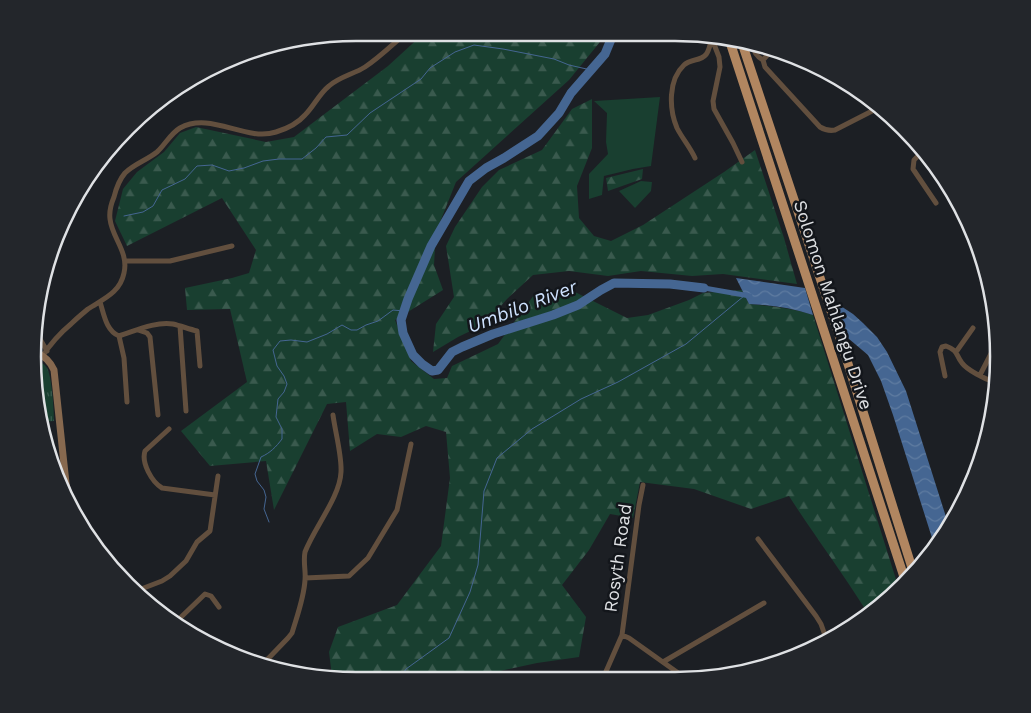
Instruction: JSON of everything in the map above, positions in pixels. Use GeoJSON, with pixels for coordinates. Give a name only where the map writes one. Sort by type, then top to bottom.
{"type":"FeatureCollection","features":[{"type":"Feature","properties":{"kind":"highway","name":"Solomon Mahlangu Drive"},"geometry":{"type":"LineString","coordinates":[[732,46],[903,573]]}},
{"type":"Feature","properties":{"kind":"highway","name":"Solomon Mahlangu Drive"},"geometry":{"type":"LineString","coordinates":[[744,49],[838,332],[911,565]]}},
{"type":"Feature","properties":{"kind":"main road"},"geometry":{"type":"LineString","coordinates":[[41,355],[54,377],[65,478]]}},
{"type":"Feature","properties":{"kind":"street"},"geometry":{"type":"LineString","coordinates":[[41,355],[68,326],[87,310],[111,295],[121,281],[125,261],[111,226],[110,207],[120,181],[125,174],[133,167],[150,158],[178,129],[187,125],[196,123],[217,124],[258,134],[268,134],[292,126],[305,115],[330,85],[365,67],[396,41]]}},
{"type":"Feature","properties":{"kind":"street"},"geometry":{"type":"LineString","coordinates":[[695,158],[676,125],[672,104],[672,89],[678,73],[684,65],[703,58],[710,43]]}},
{"type":"Feature","properties":{"kind":"street"},"geometry":{"type":"LineString","coordinates":[[714,44],[720,67],[713,101],[714,110],[742,162]]}},
{"type":"Feature","properties":{"kind":"street"},"geometry":{"type":"LineString","coordinates":[[756,52],[764,60],[766,67],[820,127],[835,130],[872,111]]}},
{"type":"Feature","properties":{"kind":"street"},"geometry":{"type":"LineString","coordinates":[[764,60],[768,55]]}},
{"type":"Feature","properties":{"kind":"street"},"geometry":{"type":"LineString","coordinates":[[918,156],[914,160],[914,168],[936,203]]}},
{"type":"Feature","properties":{"kind":"street"},"geometry":{"type":"LineString","coordinates":[[125,261],[170,261],[232,246]]}},
{"type":"Feature","properties":{"kind":"street"},"geometry":{"type":"LineString","coordinates":[[100,302],[109,328],[118,336],[124,358],[127,402]]}},
{"type":"Feature","properties":{"kind":"street"},"geometry":{"type":"LineString","coordinates":[[118,336],[159,324],[180,326],[197,331],[200,366]]}},
{"type":"Feature","properties":{"kind":"street"},"geometry":{"type":"LineString","coordinates":[[180,326],[186,411]]}},
{"type":"Feature","properties":{"kind":"street"},"geometry":{"type":"LineString","coordinates":[[956,352],[973,328]]}},
{"type":"Feature","properties":{"kind":"street"},"geometry":{"type":"LineString","coordinates":[[137,330],[147,333],[150,337],[158,415]]}},
{"type":"Feature","properties":{"kind":"street"},"geometry":{"type":"LineString","coordinates":[[945,376],[940,352],[943,346],[956,352],[962,364],[989,379]]}},
{"type":"Feature","properties":{"kind":"street"},"geometry":{"type":"LineString","coordinates":[[980,375],[990,356]]}},
{"type":"Feature","properties":{"kind":"street"},"geometry":{"type":"LineString","coordinates":[[268,659],[292,633],[304,593],[306,578],[305,552],[332,500],[340,479],[341,466],[332,415]]}},
{"type":"Feature","properties":{"kind":"street"},"geometry":{"type":"LineString","coordinates":[[169,429],[145,451],[144,458],[151,478],[162,488],[215,495]]}},
{"type":"Feature","properties":{"kind":"street"},"geometry":{"type":"LineString","coordinates":[[306,578],[350,576],[368,558],[397,510],[410,444]]}},
{"type":"Feature","properties":{"kind":"street"},"geometry":{"type":"LineString","coordinates":[[143,588],[170,576],[186,561],[197,542],[210,531],[218,476]]}},
{"type":"Feature","properties":{"kind":"street","name":"Rosyth Road"},"geometry":{"type":"LineString","coordinates":[[606,672],[622,635],[643,486]]}},
{"type":"Feature","properties":{"kind":"street"},"geometry":{"type":"LineString","coordinates":[[758,539],[816,616],[824,634]]}},
{"type":"Feature","properties":{"kind":"street"},"geometry":{"type":"LineString","coordinates":[[180,618],[205,594],[209,594],[219,607]]}},
{"type":"Feature","properties":{"kind":"street"},"geometry":{"type":"LineString","coordinates":[[664,662],[764,602]]}},
{"type":"Feature","properties":{"kind":"street"},"geometry":{"type":"LineString","coordinates":[[622,635],[630,638],[677,672]]}},
{"type":"Feature","properties":{"kind":"green space"},"geometry":{"type":"Polygon","coordinates":[[[415,41],[601,41],[569,80],[456,182],[436,232],[434,265],[443,290],[395,320],[411,361],[434,379],[447,378],[452,366],[498,344],[534,295],[547,290],[575,292],[627,318],[648,315],[703,293],[742,290],[749,304],[789,309],[813,315],[896,580],[882,594],[865,608],[789,496],[751,509],[694,489],[640,482],[633,518],[610,514],[589,550],[562,585],[586,617],[579,657],[537,663],[496,672],[331,671],[329,652],[338,627],[397,605],[441,546],[450,478],[446,432],[426,426],[401,437],[377,434],[350,451],[346,402],[327,404],[274,510],[266,461],[210,466],[181,431],[247,382],[230,309],[187,310],[185,288],[249,273],[256,250],[222,198],[127,246],[115,221],[123,189],[137,172],[164,152],[180,133],[196,127],[266,142],[294,137],[388,66],[415,41]]]}},
{"type":"Feature","properties":{"kind":"green space"},"geometry":{"type":"Polygon","coordinates":[[[660,97],[651,166],[604,176],[602,195],[589,199],[589,174],[608,154],[606,142],[607,113],[594,101],[660,97]]]}},
{"type":"Feature","properties":{"kind":"green space"},"geometry":{"type":"Polygon","coordinates":[[[592,99],[592,148],[577,186],[579,218],[594,236],[611,241],[643,225],[755,150],[797,284],[723,274],[692,276],[641,271],[608,276],[569,271],[533,275],[507,299],[485,324],[433,352],[436,324],[454,297],[446,246],[455,227],[482,187],[499,170],[542,150],[572,109],[592,99]]]}},
{"type":"Feature","properties":{"kind":"green space"},"geometry":{"type":"Polygon","coordinates":[[[643,169],[642,179],[608,191],[606,178],[643,169]]]}},
{"type":"Feature","properties":{"kind":"green space"},"geometry":{"type":"Polygon","coordinates":[[[641,181],[652,182],[651,191],[635,208],[619,191],[641,181]]]}},
{"type":"Feature","properties":{"kind":"green space"},"geometry":{"type":"Polygon","coordinates":[[[41,362],[49,372],[54,421],[48,422],[47,418],[41,362]]]}},
{"type":"Feature","properties":{"kind":"water"},"geometry":{"type":"Polygon","coordinates":[[[736,278],[805,288],[813,315],[781,307],[749,304],[736,278]]]}},
{"type":"Feature","properties":{"kind":"water"},"geometry":{"type":"Polygon","coordinates":[[[833,301],[853,314],[877,337],[887,352],[906,391],[946,517],[932,538],[881,381],[868,355],[842,333],[833,301]]]}},
{"type":"Feature","properties":{"kind":"waterway","name":"Umbilo River"},"geometry":{"type":"LineString","coordinates":[[610,41],[605,54],[571,93],[559,113],[538,136],[486,168],[469,181],[431,246],[401,320],[403,333],[413,355],[432,371],[438,370],[452,352],[462,347],[493,334],[578,305],[614,283],[670,284],[704,288]]}},
{"type":"Feature","properties":{"kind":"waterway"},"geometry":{"type":"LineString","coordinates":[[124,216],[143,212],[153,206],[162,190],[185,179],[197,166],[212,165],[229,171],[263,161],[302,159],[326,137],[347,135],[370,113],[421,79],[430,68],[455,52],[474,45],[554,59],[591,70]]}},
{"type":"Feature","properties":{"kind":"waterway","name":"Umbilo River"},"geometry":{"type":"LineString","coordinates":[[704,288],[750,296]]}},
{"type":"Feature","properties":{"kind":"waterway"},"geometry":{"type":"LineString","coordinates":[[404,672],[449,638],[470,592],[478,565],[484,491],[497,458],[532,429],[581,399],[618,382],[686,344],[744,296]]}},
{"type":"Feature","properties":{"kind":"waterway"},"geometry":{"type":"LineString","coordinates":[[269,522],[264,509],[266,497],[264,490],[257,481],[255,474],[261,457],[273,449],[282,439],[282,429],[276,417],[278,399],[284,392],[287,384],[277,366],[273,350],[280,341],[307,342],[327,334],[342,325],[351,330],[357,330],[378,321],[393,310],[404,311]]}}]}
